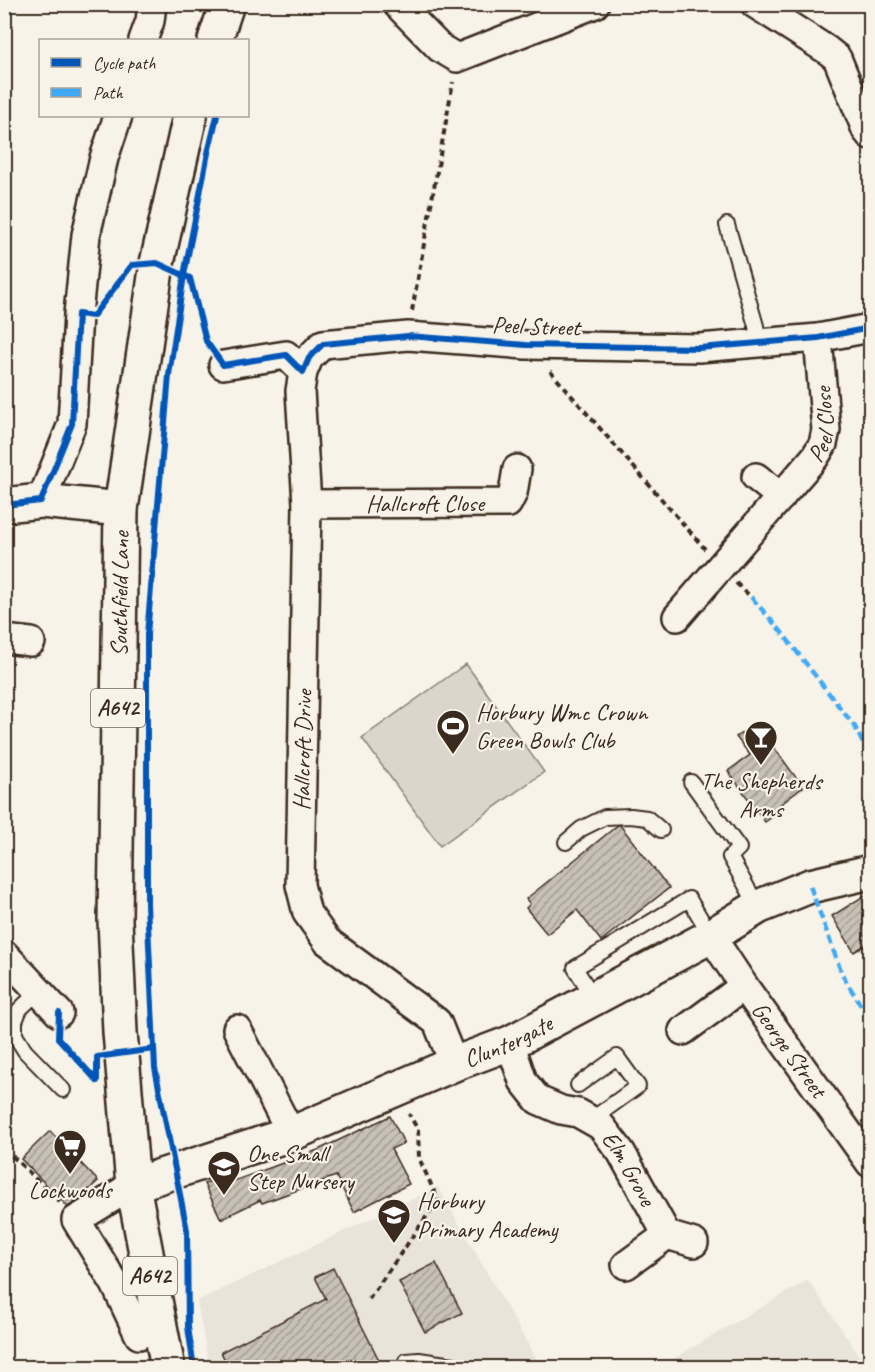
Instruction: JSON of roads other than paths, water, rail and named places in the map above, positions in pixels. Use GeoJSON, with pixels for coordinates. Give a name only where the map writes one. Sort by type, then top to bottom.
{"type":"FeatureCollection","features":[{"type":"Feature","properties":{"kind":"main road"},"geometry":{"type":"LineString","coordinates":[[215,39],[227,4]]}},
{"type":"Feature","properties":{"kind":"main road","name":"Southfield Lane"},"geometry":{"type":"LineString","coordinates":[[133,1185],[120,1032],[114,921],[121,509],[157,263],[190,117]]}},
{"type":"Feature","properties":{"kind":"main road"},"geometry":{"type":"LineString","coordinates":[[4,505],[41,501],[121,509]]}},
{"type":"Feature","properties":{"kind":"main road","name":"Cluntergate"},"geometry":{"type":"LineString","coordinates":[[133,1185],[291,1134],[510,1042],[711,936],[758,907],[810,886],[870,872]]}},
{"type":"Feature","properties":{"kind":"main road","name":"A642"},"geometry":{"type":"LineString","coordinates":[[133,1185],[168,1368]]}},
{"type":"Feature","properties":{"kind":"street"},"geometry":{"type":"LineString","coordinates":[[143,39],[150,21],[152,4]]}},
{"type":"Feature","properties":{"kind":"street"},"geometry":{"type":"LineString","coordinates":[[396,4],[440,48],[457,58],[595,4]]}},
{"type":"Feature","properties":{"kind":"street"},"geometry":{"type":"LineString","coordinates":[[755,4],[837,58],[870,135]]}},
{"type":"Feature","properties":{"kind":"street"},"geometry":{"type":"LineString","coordinates":[[41,501],[72,424],[78,314],[86,234],[104,158],[118,117]]}},
{"type":"Feature","properties":{"kind":"street","name":"Peel Street"},"geometry":{"type":"LineString","coordinates":[[303,372],[309,358],[323,344],[408,336],[526,345],[699,348],[818,338],[870,328]]}},
{"type":"Feature","properties":{"kind":"street","name":"Peel Close"},"geometry":{"type":"LineString","coordinates":[[677,617],[815,457],[823,444],[826,430],[818,338]]}},
{"type":"Feature","properties":{"kind":"street"},"geometry":{"type":"LineString","coordinates":[[224,365],[286,355],[303,372]]}},
{"type":"Feature","properties":{"kind":"street","name":"Hallcroft Drive"},"geometry":{"type":"LineString","coordinates":[[303,372],[300,392],[307,504],[300,885],[307,913],[327,941],[437,1022],[454,1064]]}},
{"type":"Feature","properties":{"kind":"street","name":"Hallcroft Close"},"geometry":{"type":"LineString","coordinates":[[307,504],[508,503],[513,493],[517,469]]}},
{"type":"Feature","properties":{"kind":"street"},"geometry":{"type":"LineString","coordinates":[[756,477],[781,497]]}},
{"type":"Feature","properties":{"kind":"street"},"geometry":{"type":"LineString","coordinates":[[4,639],[31,642]]}},
{"type":"Feature","properties":{"kind":"street","name":"George Street"},"geometry":{"type":"LineString","coordinates":[[711,936],[870,1163]]}},
{"type":"Feature","properties":{"kind":"street"},"geometry":{"type":"LineString","coordinates":[[4,954],[59,1013]]}},
{"type":"Feature","properties":{"kind":"street"},"geometry":{"type":"LineString","coordinates":[[683,1031],[744,986]]}},
{"type":"Feature","properties":{"kind":"street"},"geometry":{"type":"LineString","coordinates":[[237,1029],[291,1134]]}},
{"type":"Feature","properties":{"kind":"street","name":"Elm Grove"},"geometry":{"type":"LineString","coordinates":[[510,1042],[523,1081],[538,1100],[561,1110],[578,1113],[601,1126],[621,1152],[667,1235],[694,1243]]}},
{"type":"Feature","properties":{"kind":"street"},"geometry":{"type":"LineString","coordinates":[[133,1185],[76,1220],[115,1284],[138,1335]]}},
{"type":"Feature","properties":{"kind":"street","name":"Elm Grove"},"geometry":{"type":"LineString","coordinates":[[626,1265],[667,1235]]}},
{"type":"Feature","properties":{"kind":"lane"},"geometry":{"type":"LineString","coordinates":[[727,225],[759,344]]}},
{"type":"Feature","properties":{"kind":"lane"},"geometry":{"type":"LineString","coordinates":[[691,782],[739,848],[730,857],[758,907]]}},
{"type":"Feature","properties":{"kind":"lane"},"geometry":{"type":"LineString","coordinates":[[566,842],[582,829],[605,817],[646,818],[661,830]]}},
{"type":"Feature","properties":{"kind":"lane"},"geometry":{"type":"LineString","coordinates":[[594,998],[575,968],[689,899],[711,936]]}},
{"type":"Feature","properties":{"kind":"lane"},"geometry":{"type":"LineString","coordinates":[[39,991],[20,1009],[15,1022],[15,1035],[25,1051],[63,1090]]}},
{"type":"Feature","properties":{"kind":"lane"},"geometry":{"type":"LineString","coordinates":[[578,1084],[617,1057],[638,1086],[591,1120]]}},
{"type":"Feature","properties":{"kind":"lane"},"geometry":{"type":"LineString","coordinates":[[406,1361],[419,1360],[453,1365],[457,1368]]}},
{"type":"Feature","properties":{"kind":"place","name":"Horbury Wmc Crown Green Bowls Club"},"geometry":{"type":"Point","coordinates":[453,755]}},
{"type":"Feature","properties":{"kind":"place","name":"The Shepherds Arms"},"geometry":{"type":"Point","coordinates":[761,766]}},
{"type":"Feature","properties":{"kind":"place","name":"Lockwoods"},"geometry":{"type":"Point","coordinates":[70,1175]}},
{"type":"Feature","properties":{"kind":"place","name":"One Small Step Nursery"},"geometry":{"type":"Point","coordinates":[224,1196]}},
{"type":"Feature","properties":{"kind":"place","name":"Horbury Primary Academy"},"geometry":{"type":"Point","coordinates":[394,1244]}}]}
